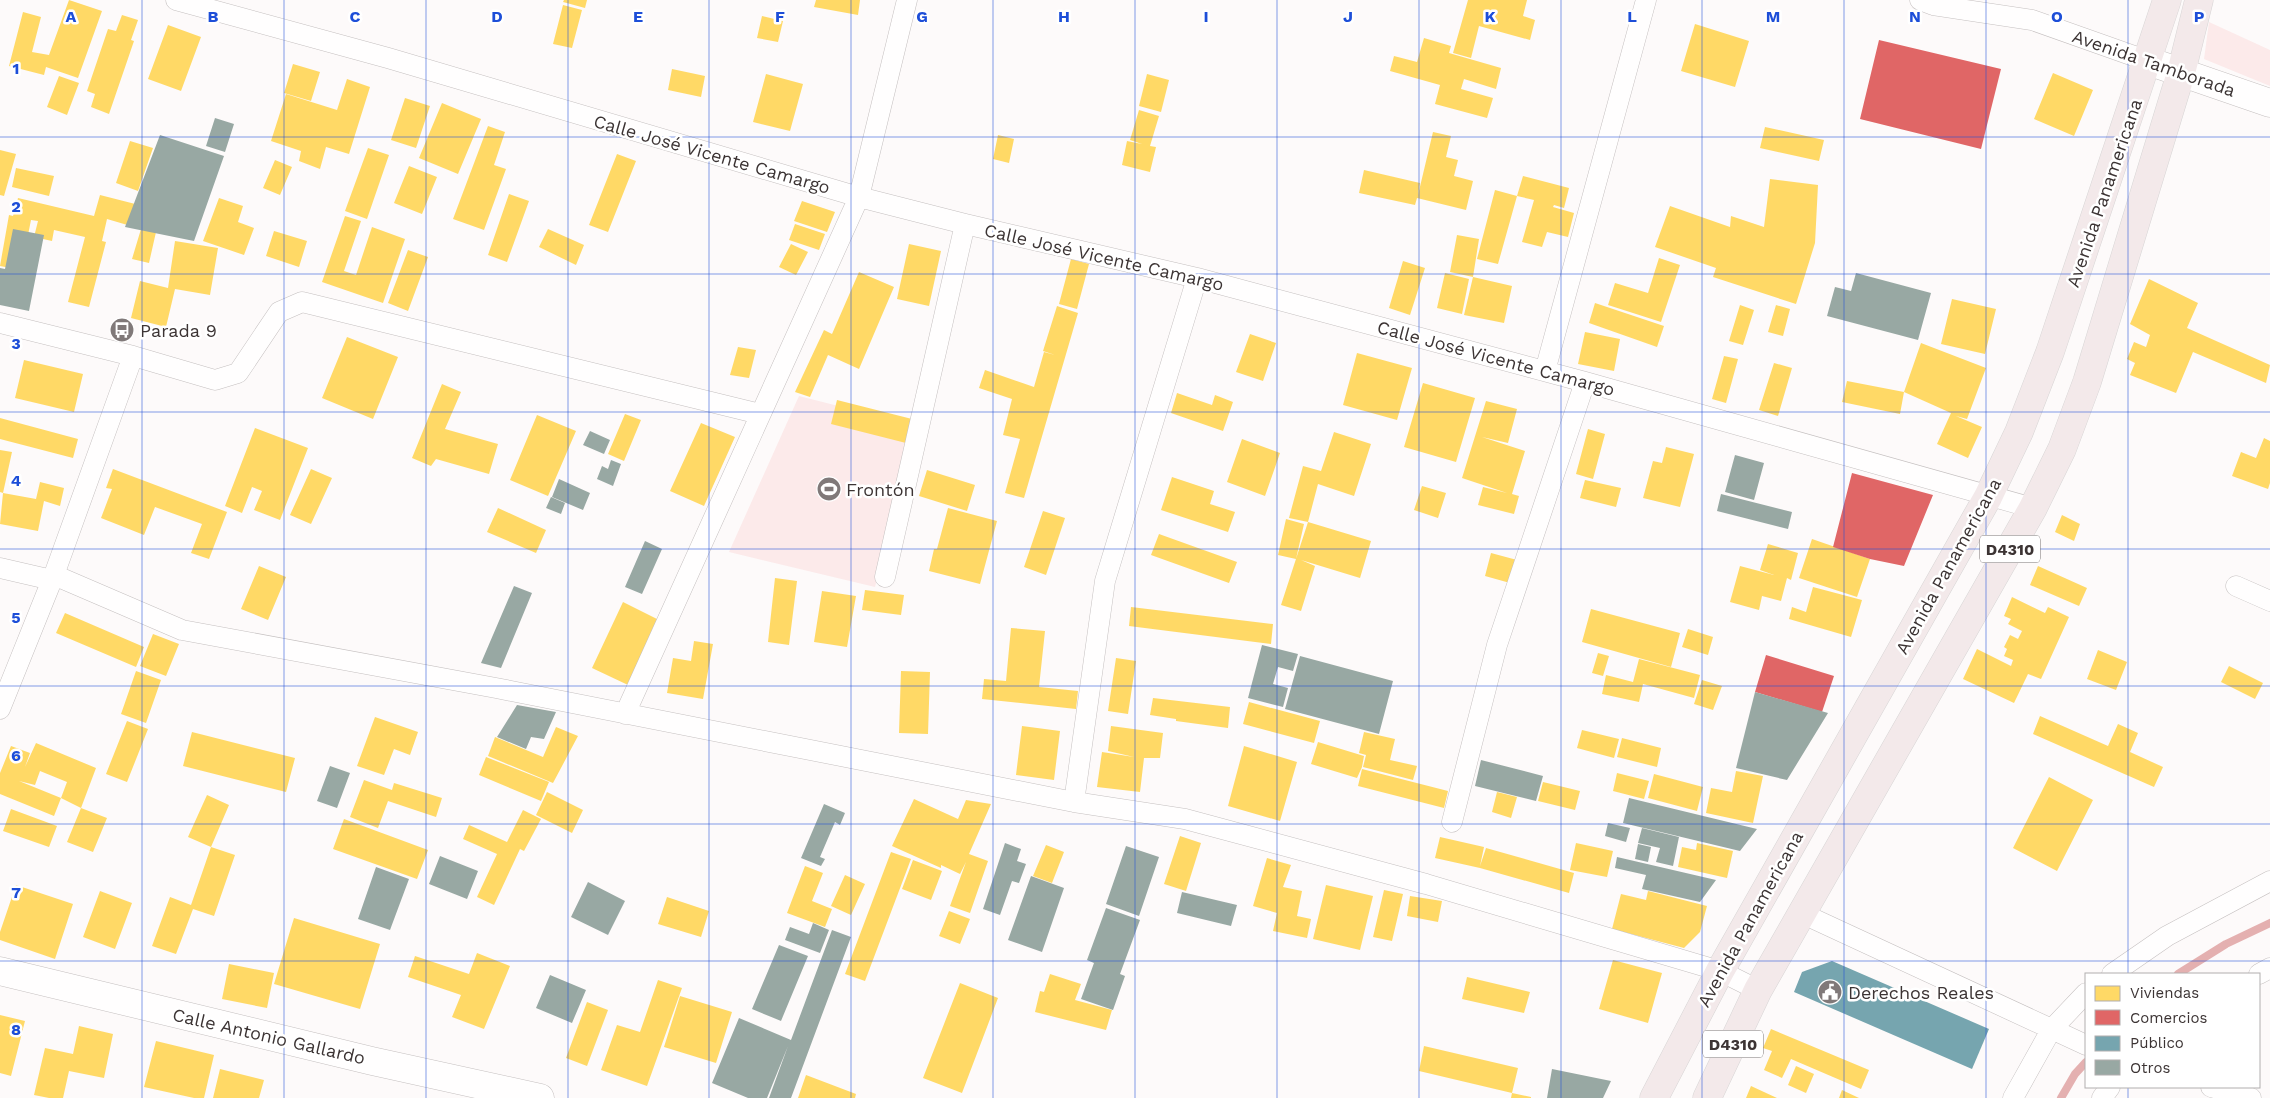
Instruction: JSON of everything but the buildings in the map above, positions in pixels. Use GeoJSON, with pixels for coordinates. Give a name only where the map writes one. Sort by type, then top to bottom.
{"type":"FeatureCollection","features":[{"type":"Feature","properties":{"kind":"main road","name":"Avenida Panamericana"},"geometry":{"type":"LineString","coordinates":[[1654,1098],[1720,970],[1988,497],[2020,432],[2050,352],[2166,4]]}},
{"type":"Feature","properties":{"kind":"main road","name":"Avenida Panamericana"},"geometry":{"type":"LineString","coordinates":[[1707,1098],[1758,990],[2033,508],[2062,449],[2087,382],[2181,73],[2197,8]]}},
{"type":"Feature","properties":{"kind":"main road","name":"Avenida Tamborada"},"geometry":{"type":"LineString","coordinates":[[2148,61],[2270,103]]}},
{"type":"Feature","properties":{"kind":"main road","name":"Calle Antonio Gallardo"},"geometry":{"type":"LineString","coordinates":[[0,971],[540,1098]]}},
{"type":"Feature","properties":{"kind":"street","name":"Calle José Vicente Camargo"},"geometry":{"type":"LineString","coordinates":[[176,0],[388,58],[859,197],[965,224],[1197,278],[1585,382],[1988,497],[2033,508]]}},
{"type":"Feature","properties":{"kind":"street"},"geometry":{"type":"LineString","coordinates":[[624,714],[859,197],[907,0]]}},
{"type":"Feature","properties":{"kind":"street"},"geometry":{"type":"LineString","coordinates":[[1545,371],[1646,0]]}},
{"type":"Feature","properties":{"kind":"street","name":"Avenida Tamborada"},"geometry":{"type":"LineString","coordinates":[[1920,0],[1933,4],[2032,20],[2148,61]]}},
{"type":"Feature","properties":{"kind":"street"},"geometry":{"type":"LineString","coordinates":[[885,577],[965,224]]}},
{"type":"Feature","properties":{"kind":"street"},"geometry":{"type":"LineString","coordinates":[[1074,802],[1105,581],[1197,278]]}},
{"type":"Feature","properties":{"kind":"street"},"geometry":{"type":"LineString","coordinates":[[0,323],[132,356],[215,380],[238,373],[279,312],[302,302],[760,414]]}},
{"type":"Feature","properties":{"kind":"street"},"geometry":{"type":"LineString","coordinates":[[0,709],[53,578],[132,356]]}},
{"type":"Feature","properties":{"kind":"street"},"geometry":{"type":"LineString","coordinates":[[1452,822],[1498,646],[1585,382]]}},
{"type":"Feature","properties":{"kind":"street"},"geometry":{"type":"LineString","coordinates":[[0,568],[53,578],[182,630],[496,688],[1074,802],[1185,819],[1426,884],[1720,970],[1758,990]]}},
{"type":"Feature","properties":{"kind":"street"},"geometry":{"type":"LineString","coordinates":[[2236,586],[2270,600]]}},
{"type":"Feature","properties":{"kind":"street"},"geometry":{"type":"LineString","coordinates":[[2113,973],[2167,936],[2270,881]]}},
{"type":"Feature","properties":{"kind":"street"},"geometry":{"type":"LineString","coordinates":[[1801,913],[2085,1045]]}},
{"type":"Feature","properties":{"kind":"street"},"geometry":{"type":"LineString","coordinates":[[2013,1098],[2051,1030],[2085,994]]}},
{"type":"Feature","properties":{"kind":"street"},"geometry":{"type":"LineString","coordinates":[[2215,1088],[2251,1098]]}},
{"type":"Feature","properties":{"kind":"shaded area"},"geometry":{"type":"Polygon","coordinates":[[[2209,22],[2270,50],[2270,86],[2204,59],[2209,22]]]}},
{"type":"Feature","properties":{"kind":"shaded area","name":"Frontón"},"geometry":{"type":"Polygon","coordinates":[[[799,396],[917,426],[875,587],[729,552],[799,396]]]}},
{"type":"Feature","properties":{"kind":"waterway"},"geometry":{"type":"LineString","coordinates":[[2180,973],[2226,944],[2270,923]]}},
{"type":"Feature","properties":{"kind":"waterway"},"geometry":{"type":"LineString","coordinates":[[2061,1098],[2075,1074],[2085,1063]]}},
{"type":"Feature","properties":{"kind":"place","name":"Parada 9"},"geometry":{"type":"Point","coordinates":[122,330]}},
{"type":"Feature","properties":{"kind":"place","name":"Frontón"},"geometry":{"type":"Point","coordinates":[829,489]}},
{"type":"Feature","properties":{"kind":"place","name":"Derechos Reales"},"geometry":{"type":"Point","coordinates":[1830,992]}}]}
